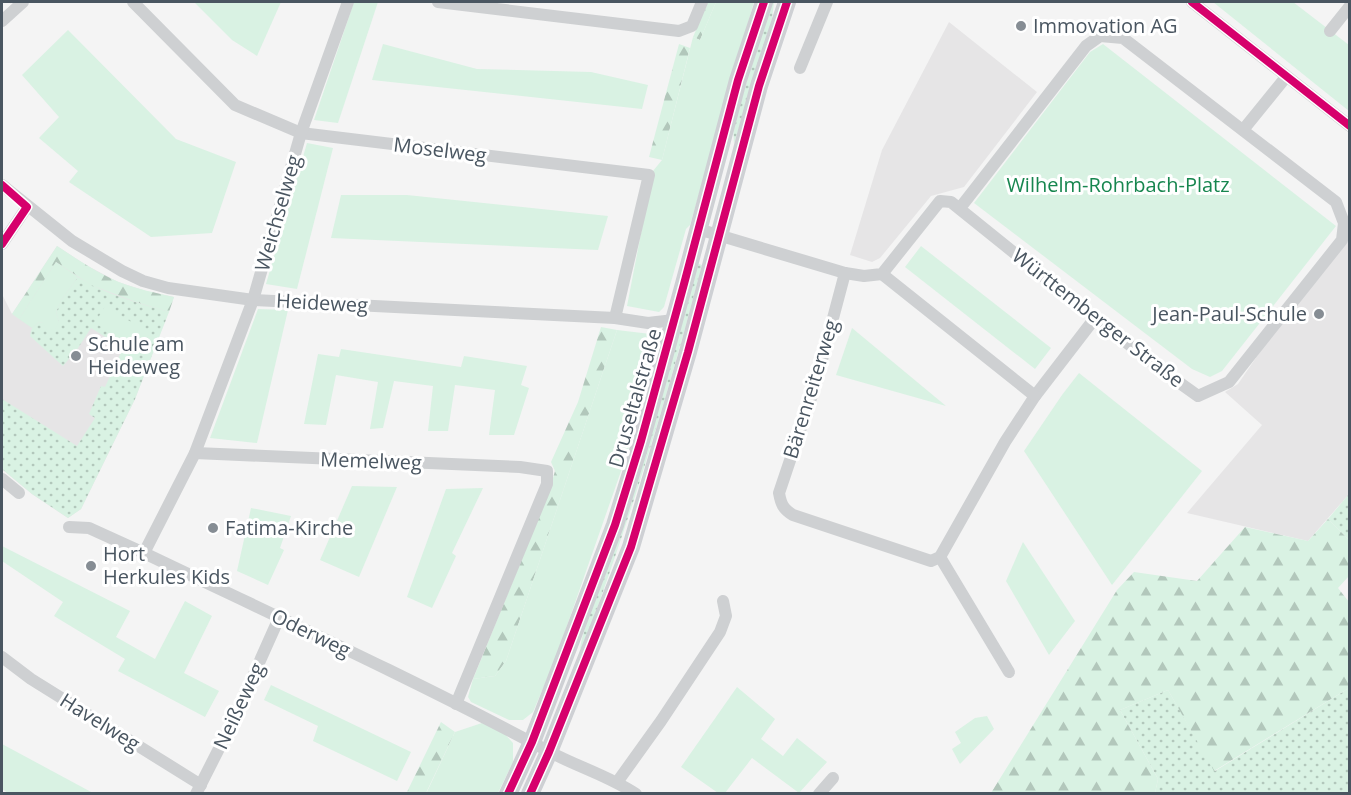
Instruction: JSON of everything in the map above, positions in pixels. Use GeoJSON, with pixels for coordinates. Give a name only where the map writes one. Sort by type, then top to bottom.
{"type":"FeatureCollection","features":[{"type":"Feature","properties":{"kind":"main road","name":"Druseltalstraße"},"geometry":{"type":"LineString","coordinates":[[507,794],[531,742],[615,525],[641,441],[738,80],[764,2]]}},
{"type":"Feature","properties":{"kind":"main road","name":"Druseltalstraße"},"geometry":{"type":"LineString","coordinates":[[530,794],[632,547],[688,352],[759,86],[787,2]]}},
{"type":"Feature","properties":{"kind":"street"},"geometry":{"type":"LineString","coordinates":[[2,21],[22,2]]}},
{"type":"Feature","properties":{"kind":"street","name":"Moselweg"},"geometry":{"type":"LineString","coordinates":[[132,2],[235,105],[301,133],[649,175],[615,318]]}},
{"type":"Feature","properties":{"kind":"street","name":"Weichselweg"},"geometry":{"type":"LineString","coordinates":[[144,554],[195,453],[253,300],[301,133],[348,2]]}},
{"type":"Feature","properties":{"kind":"street"},"geometry":{"type":"LineString","coordinates":[[438,2],[679,31],[693,26],[702,2]]}},
{"type":"Feature","properties":{"kind":"street"},"geometry":{"type":"LineString","coordinates":[[800,68],[827,2]]}},
{"type":"Feature","properties":{"kind":"street"},"geometry":{"type":"LineString","coordinates":[[1192,2],[1350,126]]}},
{"type":"Feature","properties":{"kind":"street"},"geometry":{"type":"LineString","coordinates":[[1330,31],[1350,6]]}},
{"type":"Feature","properties":{"kind":"street"},"geometry":{"type":"LineString","coordinates":[[882,274],[940,201],[951,202],[960,208],[1086,46],[1100,36],[1123,38],[1243,130],[1286,77]]}},
{"type":"Feature","properties":{"kind":"street","name":"Württemberger Straße"},"geometry":{"type":"LineString","coordinates":[[960,208],[1095,318],[1198,396],[1229,382],[1342,240],[1344,223],[1336,202],[1243,130]]}},
{"type":"Feature","properties":{"kind":"street","name":"Heideweg"},"geometry":{"type":"LineString","coordinates":[[2,185],[72,241],[122,271],[143,281],[168,288],[253,300],[615,318],[648,323],[674,320]]}},
{"type":"Feature","properties":{"kind":"street"},"geometry":{"type":"LineString","coordinates":[[2,244],[27,207]]}},
{"type":"Feature","properties":{"kind":"street"},"geometry":{"type":"LineString","coordinates":[[698,229],[845,273],[864,276],[882,274],[1035,396]]}},
{"type":"Feature","properties":{"kind":"street","name":"Bärenreiterweg"},"geometry":{"type":"LineString","coordinates":[[845,273],[815,386],[778,493],[781,504],[784,510],[803,519],[931,561],[940,557]]}},
{"type":"Feature","properties":{"kind":"street"},"geometry":{"type":"LineString","coordinates":[[1009,672],[940,557],[1005,442],[1035,396],[1095,318]]}},
{"type":"Feature","properties":{"kind":"street","name":"Memelweg"},"geometry":{"type":"LineString","coordinates":[[195,453],[520,467],[547,471],[547,484],[456,704]]}},
{"type":"Feature","properties":{"kind":"street"},"geometry":{"type":"LineString","coordinates":[[2,479],[19,494]]}},
{"type":"Feature","properties":{"kind":"street","name":"Oderweg"},"geometry":{"type":"LineString","coordinates":[[69,527],[89,528],[490,720],[549,752],[618,782],[636,794]]}},
{"type":"Feature","properties":{"kind":"street"},"geometry":{"type":"LineString","coordinates":[[618,782],[720,632],[726,616],[723,601]]}},
{"type":"Feature","properties":{"kind":"street","name":"Neißeweg"},"geometry":{"type":"LineString","coordinates":[[198,789],[234,719],[279,618]]}},
{"type":"Feature","properties":{"kind":"street","name":"Havelweg"},"geometry":{"type":"LineString","coordinates":[[2,657],[31,679],[198,789]]}},
{"type":"Feature","properties":{"kind":"street"},"geometry":{"type":"LineString","coordinates":[[819,794],[833,778]]}},
{"type":"Feature","properties":{"kind":"shaded area"},"geometry":{"type":"Polygon","coordinates":[[[949,22],[1037,92],[964,187],[931,196],[880,258],[872,262],[850,255],[882,150],[949,22]]]}},
{"type":"Feature","properties":{"kind":"shaded area"},"geometry":{"type":"Polygon","coordinates":[[[1348,239],[1349,494],[1308,541],[1187,513],[1262,425],[1225,392],[1238,384],[1262,349],[1348,239]]]}},
{"type":"Feature","properties":{"kind":"shaded area","name":"Schule am Heideweg"},"geometry":{"type":"Polygon","coordinates":[[[57,246],[118,282],[174,297],[135,399],[81,509],[68,518],[32,494],[2,469],[2,294],[12,314],[57,246]]]}},
{"type":"Feature","properties":{"kind":"green space"},"geometry":{"type":"Polygon","coordinates":[[[194,2],[281,2],[257,56],[232,40],[194,2]]]}},
{"type":"Feature","properties":{"kind":"green space"},"geometry":{"type":"Polygon","coordinates":[[[354,2],[378,2],[338,123],[314,120],[354,2]]]}},
{"type":"Feature","properties":{"kind":"green space"},"geometry":{"type":"Polygon","coordinates":[[[708,2],[716,2],[700,40],[693,37],[708,2]]]}},
{"type":"Feature","properties":{"kind":"green space"},"geometry":{"type":"Polygon","coordinates":[[[716,2],[754,2],[664,307],[659,312],[627,306],[653,171],[662,160],[693,37],[700,40],[716,2]]]}},
{"type":"Feature","properties":{"kind":"green space"},"geometry":{"type":"Polygon","coordinates":[[[771,2],[774,2],[772,19],[734,144],[733,126],[771,2]]]}},
{"type":"Feature","properties":{"kind":"green space"},"geometry":{"type":"Polygon","coordinates":[[[1213,2],[1293,2],[1349,45],[1349,111],[1213,2]]]}},
{"type":"Feature","properties":{"kind":"green space"},"geometry":{"type":"Polygon","coordinates":[[[68,30],[176,139],[236,162],[212,233],[151,237],[69,182],[78,171],[39,138],[59,117],[22,75],[68,30]]]}},
{"type":"Feature","properties":{"kind":"green space"},"geometry":{"type":"Polygon","coordinates":[[[383,44],[477,69],[591,72],[648,85],[642,109],[372,80],[383,44]]]}},
{"type":"Feature","properties":{"kind":"green space"},"geometry":{"type":"Polygon","coordinates":[[[679,44],[690,48],[662,160],[649,157],[679,44]]]}},
{"type":"Feature","properties":{"kind":"green space","name":"Wilhelm-Rohrbach-Platz"},"geometry":{"type":"Polygon","coordinates":[[[1103,44],[1336,226],[1222,371],[1210,377],[1192,369],[974,203],[1090,52],[1103,44]]]}},
{"type":"Feature","properties":{"kind":"green space"},"geometry":{"type":"Polygon","coordinates":[[[307,143],[333,148],[297,289],[266,284],[307,143]]]}},
{"type":"Feature","properties":{"kind":"green space"},"geometry":{"type":"Polygon","coordinates":[[[341,195],[407,195],[608,216],[598,250],[331,238],[341,195]]]}},
{"type":"Feature","properties":{"kind":"green space"},"geometry":{"type":"Polygon","coordinates":[[[57,246],[119,282],[174,297],[169,312],[91,285],[56,262],[19,319],[12,314],[57,246]]]}},
{"type":"Feature","properties":{"kind":"green space"},"geometry":{"type":"Polygon","coordinates":[[[921,246],[1051,348],[1035,369],[905,267],[921,246]]]}},
{"type":"Feature","properties":{"kind":"green space"},"geometry":{"type":"Polygon","coordinates":[[[56,262],[78,277],[62,299],[56,312],[59,322],[55,329],[47,330],[43,323],[39,322],[32,328],[19,319],[56,262]]]}},
{"type":"Feature","properties":{"kind":"green space"},"geometry":{"type":"Polygon","coordinates":[[[697,263],[702,265],[676,362],[632,507],[582,650],[580,648],[582,638],[697,263]]]}},
{"type":"Feature","properties":{"kind":"green space"},"geometry":{"type":"Polygon","coordinates":[[[78,277],[110,293],[169,312],[135,399],[81,509],[68,518],[32,494],[2,469],[2,399],[77,446],[95,418],[89,414],[101,386],[105,387],[123,348],[91,328],[63,366],[30,336],[32,328],[39,322],[59,322],[56,312],[62,299],[78,277]]]}},
{"type":"Feature","properties":{"kind":"green space"},"geometry":{"type":"Polygon","coordinates":[[[105,306],[146,331],[136,348],[95,323],[105,306]]]}},
{"type":"Feature","properties":{"kind":"green space"},"geometry":{"type":"Polygon","coordinates":[[[258,309],[288,310],[257,443],[210,438],[258,309]]]}},
{"type":"Feature","properties":{"kind":"green space"},"geometry":{"type":"Polygon","coordinates":[[[601,327],[617,330],[506,661],[495,676],[473,679],[548,495],[555,471],[551,462],[578,402],[601,327]]]}},
{"type":"Feature","properties":{"kind":"green space"},"geometry":{"type":"Polygon","coordinates":[[[852,328],[946,406],[836,375],[852,328]]]}},
{"type":"Feature","properties":{"kind":"green space"},"geometry":{"type":"Polygon","coordinates":[[[617,330],[659,335],[627,454],[555,660],[533,712],[523,720],[509,720],[471,702],[468,697],[473,679],[495,676],[506,661],[617,330]]]}},
{"type":"Feature","properties":{"kind":"green space"},"geometry":{"type":"Polygon","coordinates":[[[341,349],[461,367],[464,356],[527,366],[521,385],[529,388],[514,435],[489,435],[495,390],[455,385],[448,431],[428,431],[433,386],[394,381],[383,428],[370,429],[378,382],[336,375],[326,425],[304,424],[318,354],[339,357],[341,349]]]}},
{"type":"Feature","properties":{"kind":"green space"},"geometry":{"type":"Polygon","coordinates":[[[1079,373],[1202,471],[1112,585],[1024,451],[1079,373]]]}},
{"type":"Feature","properties":{"kind":"green space"},"geometry":{"type":"Polygon","coordinates":[[[352,486],[397,487],[359,577],[320,560],[352,486]]]}},
{"type":"Feature","properties":{"kind":"green space"},"geometry":{"type":"Polygon","coordinates":[[[483,488],[452,553],[456,556],[432,608],[407,597],[446,489],[483,488]]]}},
{"type":"Feature","properties":{"kind":"green space"},"geometry":{"type":"Polygon","coordinates":[[[1349,494],[1349,540],[1328,519],[1349,494]]]}},
{"type":"Feature","properties":{"kind":"green space"},"geometry":{"type":"Polygon","coordinates":[[[251,508],[291,516],[280,548],[284,550],[268,585],[237,571],[251,508]]]}},
{"type":"Feature","properties":{"kind":"green space"},"geometry":{"type":"Polygon","coordinates":[[[1328,519],[1349,540],[1349,576],[1338,588],[1349,602],[1349,688],[1214,771],[1168,690],[1120,710],[1158,779],[1155,793],[991,793],[1117,590],[1134,572],[1197,581],[1245,527],[1308,541],[1328,519]]]}},
{"type":"Feature","properties":{"kind":"green space"},"geometry":{"type":"Polygon","coordinates":[[[1023,542],[1075,621],[1049,655],[1006,581],[1023,542]]]}},
{"type":"Feature","properties":{"kind":"green space"},"geometry":{"type":"Polygon","coordinates":[[[2,546],[130,611],[116,637],[155,659],[185,601],[212,616],[184,673],[219,691],[205,717],[118,671],[125,659],[54,616],[63,602],[2,561],[2,546]]]}},
{"type":"Feature","properties":{"kind":"green space"},"geometry":{"type":"Polygon","coordinates":[[[271,685],[411,752],[397,781],[313,741],[318,726],[264,700],[271,685]]]}},
{"type":"Feature","properties":{"kind":"green space"},"geometry":{"type":"Polygon","coordinates":[[[737,687],[775,719],[761,739],[783,756],[797,738],[827,762],[799,793],[752,758],[725,793],[718,793],[681,767],[737,687]]]}},
{"type":"Feature","properties":{"kind":"green space"},"geometry":{"type":"Polygon","coordinates":[[[1349,688],[1349,793],[1155,793],[1158,779],[1120,710],[1168,690],[1215,771],[1349,688]]]}},
{"type":"Feature","properties":{"kind":"green space"},"geometry":{"type":"Polygon","coordinates":[[[987,716],[994,729],[960,764],[952,749],[961,743],[955,732],[975,718],[987,716]]]}},
{"type":"Feature","properties":{"kind":"green space"},"geometry":{"type":"Polygon","coordinates":[[[441,722],[455,732],[426,793],[406,794],[441,722]]]}},
{"type":"Feature","properties":{"kind":"green space"},"geometry":{"type":"Polygon","coordinates":[[[482,723],[503,732],[513,743],[513,762],[498,793],[426,794],[455,732],[482,723]]]}},
{"type":"Feature","properties":{"kind":"green space"},"geometry":{"type":"Polygon","coordinates":[[[2,744],[93,793],[8,793],[2,789],[2,744]]]}},
{"type":"Feature","properties":{"kind":"cycle path"},"geometry":{"type":"LineString","coordinates":[[508,794],[532,742],[615,525],[641,441],[738,80],[764,2]]}},
{"type":"Feature","properties":{"kind":"cycle path"},"geometry":{"type":"LineString","coordinates":[[530,794],[631,547],[688,352],[759,86],[787,2]]}},
{"type":"Feature","properties":{"kind":"cycle path"},"geometry":{"type":"LineString","coordinates":[[1192,2],[1350,126]]}},
{"type":"Feature","properties":{"kind":"cycle path"},"geometry":{"type":"LineString","coordinates":[[2,185],[27,207],[2,244]]}},
{"type":"Feature","properties":{"kind":"place","name":"Immovation AG"},"geometry":{"type":"Point","coordinates":[1021,26]}},
{"type":"Feature","properties":{"kind":"place","name":"Jean-Paul-Schule"},"geometry":{"type":"Point","coordinates":[1319,314]}},
{"type":"Feature","properties":{"kind":"place","name":"Schule am Heideweg"},"geometry":{"type":"Point","coordinates":[76,356]}},
{"type":"Feature","properties":{"kind":"place","name":"Fatima-Kirche"},"geometry":{"type":"Point","coordinates":[213,528]}},
{"type":"Feature","properties":{"kind":"place","name":"Hort Herkules Kids"},"geometry":{"type":"Point","coordinates":[91,566]}}]}
